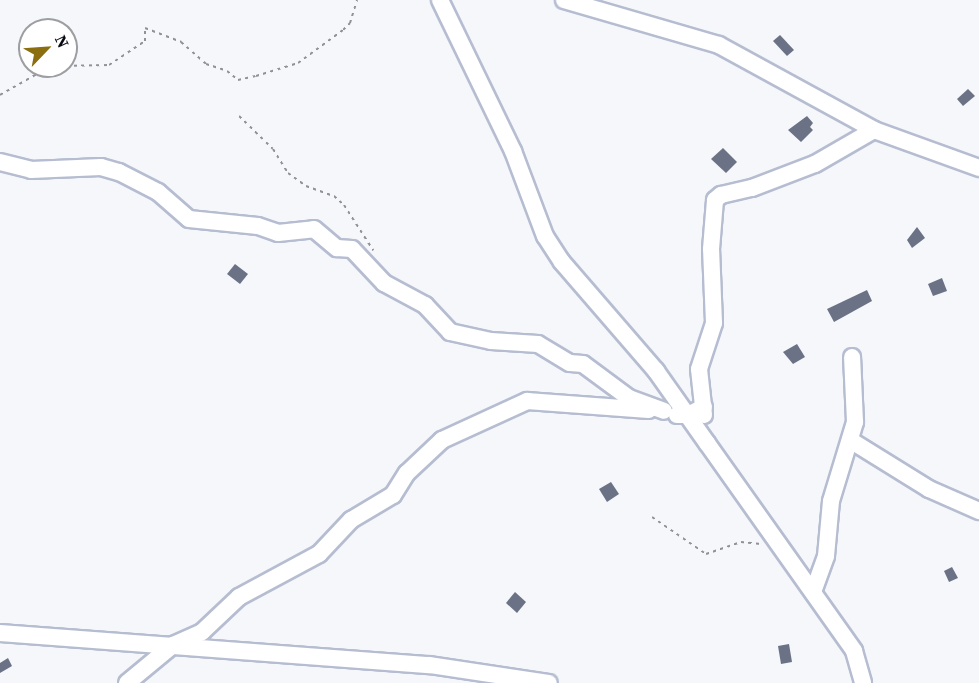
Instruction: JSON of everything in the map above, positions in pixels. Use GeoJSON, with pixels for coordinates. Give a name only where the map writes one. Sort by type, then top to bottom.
{"type":"FeatureCollection","features":[{"type":"Feature","properties":{"kind":"street"},"geometry":{"type":"LineString","coordinates":[[440,0],[513,151],[545,236],[688,416],[854,651],[863,683]]}},
{"type":"Feature","properties":{"kind":"street"},"geometry":{"type":"LineString","coordinates":[[564,0],[720,45],[874,130],[979,168]]}},
{"type":"Feature","properties":{"kind":"street"},"geometry":{"type":"LineString","coordinates":[[707,443],[699,369],[714,323],[710,258],[715,200],[721,195],[752,188],[815,164],[874,130]]}},
{"type":"Feature","properties":{"kind":"street"},"geometry":{"type":"LineString","coordinates":[[0,162],[31,170],[100,167],[119,172],[158,192],[189,219],[258,226],[278,233],[314,229],[337,248],[352,249],[393,289],[425,305],[450,332],[491,341],[538,344],[570,363],[583,364],[629,398],[664,411]]}},
{"type":"Feature","properties":{"kind":"street"},"geometry":{"type":"LineString","coordinates":[[813,592],[826,556],[831,501],[855,422],[852,357]]}},
{"type":"Feature","properties":{"kind":"street"},"geometry":{"type":"LineString","coordinates":[[127,683],[173,645],[202,632],[239,597],[319,554],[351,520],[393,495],[407,473],[442,440],[498,413],[527,401],[664,411],[688,416],[704,406]]}},
{"type":"Feature","properties":{"kind":"street"},"geometry":{"type":"LineString","coordinates":[[850,441],[929,489],[979,511]]}},
{"type":"Feature","properties":{"kind":"street"},"geometry":{"type":"LineString","coordinates":[[0,633],[430,665],[549,683]]}},
{"type":"Feature","properties":{"kind":"path"},"geometry":{"type":"LineString","coordinates":[[78,66],[109,65],[145,41],[145,28],[181,42],[206,64],[227,71],[238,80],[256,76],[298,63],[343,30],[350,23],[357,0]]}},
{"type":"Feature","properties":{"kind":"path"},"geometry":{"type":"LineString","coordinates":[[0,95],[30,78]]}},
{"type":"Feature","properties":{"kind":"path"},"geometry":{"type":"LineString","coordinates":[[238,116],[273,149],[288,173],[306,186],[334,196],[344,205],[369,238],[376,270]]}},
{"type":"Feature","properties":{"kind":"path"},"geometry":{"type":"LineString","coordinates":[[652,517],[706,554],[741,542],[781,547]]}},
{"type":"Feature","properties":{"kind":"building"},"geometry":{"type":"Polygon","coordinates":[[[780,35],[794,50],[787,56],[773,41],[780,35]]]}},
{"type":"Feature","properties":{"kind":"building"},"geometry":{"type":"Polygon","coordinates":[[[968,89],[975,96],[963,106],[957,99],[968,89]]]}},
{"type":"Feature","properties":{"kind":"building"},"geometry":{"type":"Polygon","coordinates":[[[807,116],[813,123],[810,127],[813,130],[801,142],[788,130],[807,116]]]}},
{"type":"Feature","properties":{"kind":"building"},"geometry":{"type":"Polygon","coordinates":[[[723,148],[737,162],[726,173],[711,159],[723,148]]]}},
{"type":"Feature","properties":{"kind":"building"},"geometry":{"type":"Polygon","coordinates":[[[917,227],[925,238],[912,248],[907,240],[917,227]]]}},
{"type":"Feature","properties":{"kind":"building"},"geometry":{"type":"Polygon","coordinates":[[[235,264],[248,274],[240,284],[227,274],[235,264]]]}},
{"type":"Feature","properties":{"kind":"building"},"geometry":{"type":"Polygon","coordinates":[[[942,278],[947,291],[933,296],[928,284],[942,278]]]}},
{"type":"Feature","properties":{"kind":"building"},"geometry":{"type":"Polygon","coordinates":[[[867,290],[872,301],[834,322],[827,309],[867,290]]]}},
{"type":"Feature","properties":{"kind":"building"},"geometry":{"type":"Polygon","coordinates":[[[797,344],[805,357],[793,364],[783,352],[797,344]]]}},
{"type":"Feature","properties":{"kind":"building"},"geometry":{"type":"Polygon","coordinates":[[[611,482],[619,494],[607,502],[599,489],[611,482]]]}},
{"type":"Feature","properties":{"kind":"building"},"geometry":{"type":"Polygon","coordinates":[[[952,567],[958,578],[949,582],[944,571],[952,567]]]}},
{"type":"Feature","properties":{"kind":"building"},"geometry":{"type":"Polygon","coordinates":[[[515,592],[526,602],[517,613],[506,603],[515,592]]]}},
{"type":"Feature","properties":{"kind":"building"},"geometry":{"type":"Polygon","coordinates":[[[789,644],[792,662],[781,664],[778,646],[789,644]]]}},
{"type":"Feature","properties":{"kind":"building"},"geometry":{"type":"Polygon","coordinates":[[[8,658],[12,666],[0,673],[0,663],[8,658]]]}}]}
